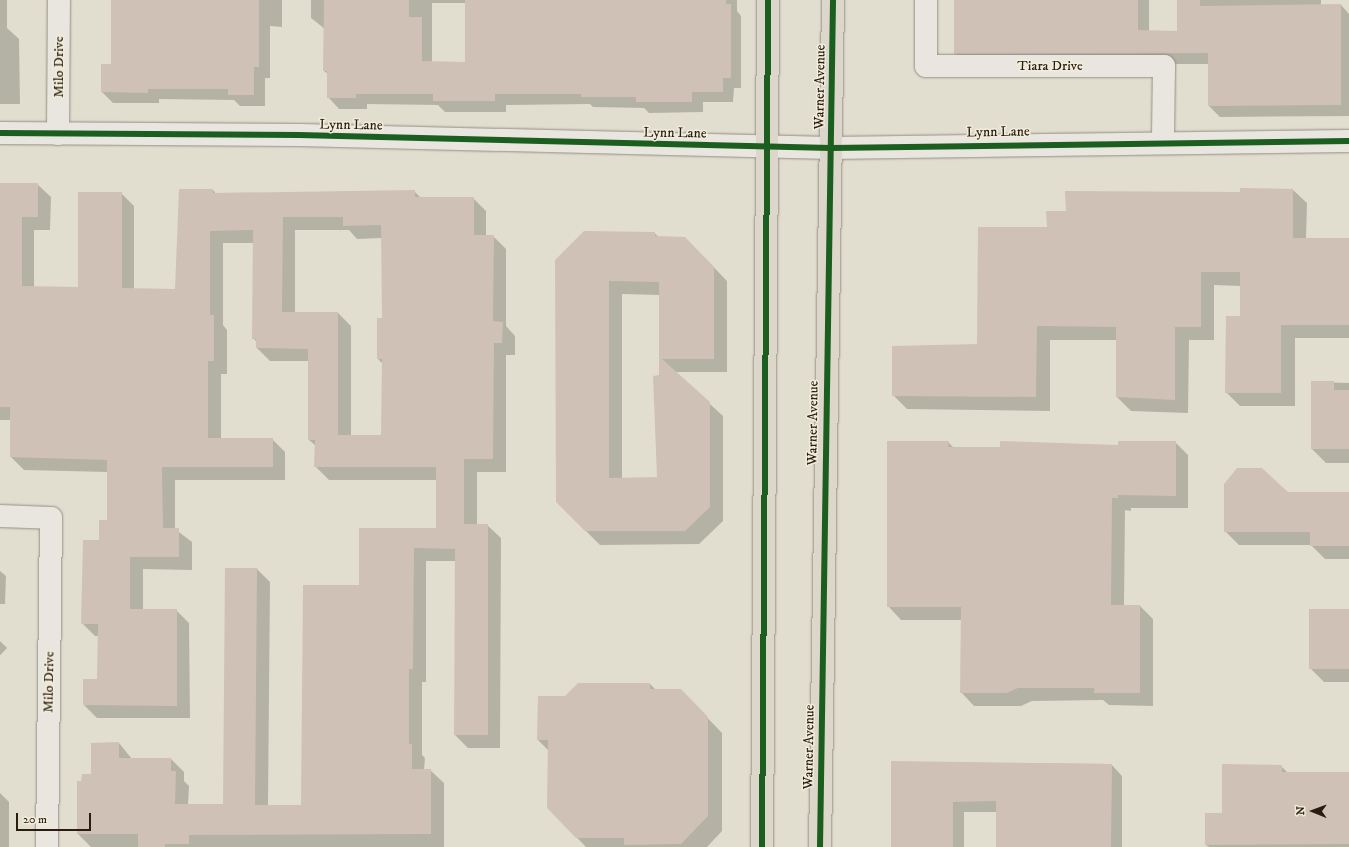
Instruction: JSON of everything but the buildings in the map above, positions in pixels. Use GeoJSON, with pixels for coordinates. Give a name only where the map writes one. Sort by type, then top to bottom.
{"type":"FeatureCollection","features":[{"type":"Feature","properties":{"kind":"main road"},"geometry":{"type":"LineString","coordinates":[[762,847],[768,0]]}},
{"type":"Feature","properties":{"kind":"main road","name":"Warner Avenue"},"geometry":{"type":"LineString","coordinates":[[820,847],[833,0]]}},
{"type":"Feature","properties":{"kind":"street","name":"Milo Drive"},"geometry":{"type":"LineString","coordinates":[[58,134],[59,0]]}},
{"type":"Feature","properties":{"kind":"street","name":"Tiara Drive"},"geometry":{"type":"LineString","coordinates":[[926,0],[926,66],[1164,66],[1163,142]]}},
{"type":"Feature","properties":{"kind":"street","name":"Lynn Lane"},"geometry":{"type":"LineString","coordinates":[[0,133],[300,136],[831,148],[1163,142],[1349,141]]}},
{"type":"Feature","properties":{"kind":"street","name":"Milo Drive"},"geometry":{"type":"LineString","coordinates":[[0,516],[51,518],[47,847]]}},
{"type":"Feature","properties":{"kind":"cycle path"},"geometry":{"type":"LineString","coordinates":[[762,847],[768,0]]}},
{"type":"Feature","properties":{"kind":"cycle path"},"geometry":{"type":"LineString","coordinates":[[820,847],[833,0]]}},
{"type":"Feature","properties":{"kind":"cycle path"},"geometry":{"type":"LineString","coordinates":[[0,133],[299,135],[831,148],[1349,141]]}}]}
